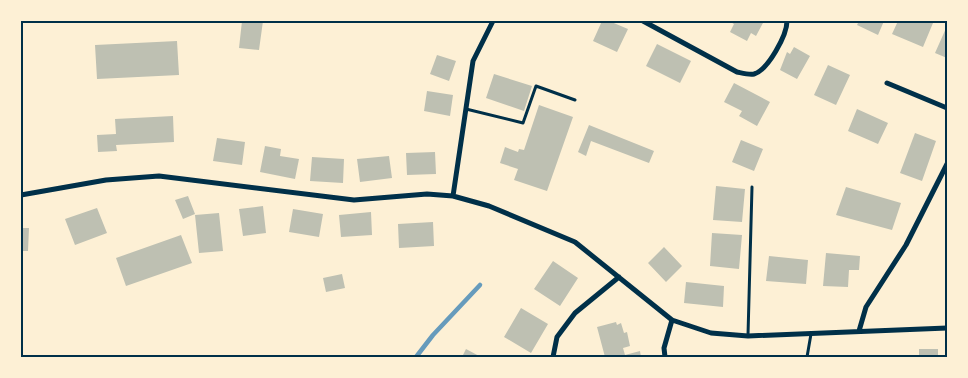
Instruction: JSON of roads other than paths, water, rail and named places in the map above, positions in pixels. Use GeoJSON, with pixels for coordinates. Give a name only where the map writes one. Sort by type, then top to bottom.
{"type":"FeatureCollection","features":[{"type":"Feature","properties":{"kind":"street"},"geometry":{"type":"LineString","coordinates":[[454,196],[473,61],[493,21]]}},
{"type":"Feature","properties":{"kind":"street"},"geometry":{"type":"LineString","coordinates":[[643,21],[652,23],[737,72],[752,74],[764,69],[788,31],[788,21]]}},
{"type":"Feature","properties":{"kind":"street"},"geometry":{"type":"LineString","coordinates":[[887,83],[947,108]]}},
{"type":"Feature","properties":{"kind":"street"},"geometry":{"type":"LineString","coordinates":[[859,332],[866,307],[906,245],[947,164]]}},
{"type":"Feature","properties":{"kind":"street"},"geometry":{"type":"LineString","coordinates":[[21,195],[106,180],[159,176],[354,200],[427,194],[454,196],[489,206],[575,242],[672,320],[711,333],[748,336],[947,328]]}},
{"type":"Feature","properties":{"kind":"street"},"geometry":{"type":"LineString","coordinates":[[553,357],[557,337],[575,313],[619,277]]}},
{"type":"Feature","properties":{"kind":"street"},"geometry":{"type":"LineString","coordinates":[[665,357],[664,348],[672,320]]}},
{"type":"Feature","properties":{"kind":"lane"},"geometry":{"type":"LineString","coordinates":[[466,109],[523,123],[536,86],[575,100]]}},
{"type":"Feature","properties":{"kind":"lane"},"geometry":{"type":"LineString","coordinates":[[748,336],[752,187]]}},
{"type":"Feature","properties":{"kind":"lane"},"geometry":{"type":"LineString","coordinates":[[807,357],[811,334]]}},
{"type":"Feature","properties":{"kind":"waterway"},"geometry":{"type":"LineString","coordinates":[[416,357],[433,335],[480,285]]}}]}
